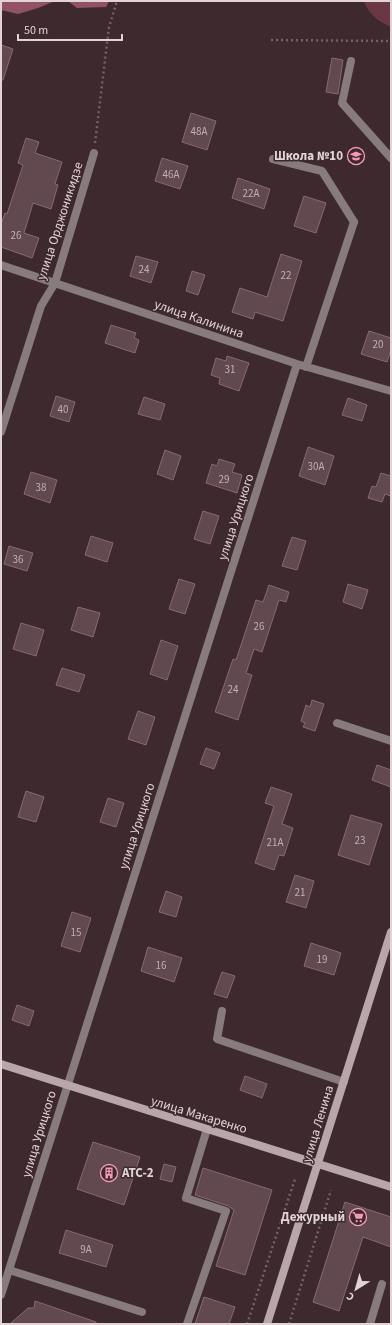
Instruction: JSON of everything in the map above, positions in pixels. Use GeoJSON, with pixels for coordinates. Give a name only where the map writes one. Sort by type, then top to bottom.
{"type":"FeatureCollection","features":[{"type":"Feature","properties":{"kind":"street"},"geometry":{"type":"LineString","coordinates":[[351,61],[342,103],[391,158]]}},
{"type":"Feature","properties":{"kind":"street","name":"улица Орджоникидзе"},"geometry":{"type":"LineString","coordinates":[[1,432],[41,306],[55,283],[94,153]]}},
{"type":"Feature","properties":{"kind":"street"},"geometry":{"type":"LineString","coordinates":[[273,159],[322,171],[354,222],[306,367]]}},
{"type":"Feature","properties":{"kind":"street","name":"улица Калинина"},"geometry":{"type":"LineString","coordinates":[[1,265],[306,367],[391,392]]}},
{"type":"Feature","properties":{"kind":"street","name":"улица Урицкого"},"geometry":{"type":"LineString","coordinates":[[1,1295],[297,364]]}},
{"type":"Feature","properties":{"kind":"street"},"geometry":{"type":"LineString","coordinates":[[337,723],[391,742]]}},
{"type":"Feature","properties":{"kind":"street","name":"улица Ленина"},"geometry":{"type":"LineString","coordinates":[[267,1324],[391,932]]}},
{"type":"Feature","properties":{"kind":"street"},"geometry":{"type":"LineString","coordinates":[[222,1011],[217,1040],[344,1082]]}},
{"type":"Feature","properties":{"kind":"street","name":"улица Макаренко"},"geometry":{"type":"LineString","coordinates":[[1,1064],[391,1187]]}},
{"type":"Feature","properties":{"kind":"street"},"geometry":{"type":"LineString","coordinates":[[187,1324],[226,1211],[186,1198],[207,1129]]}},
{"type":"Feature","properties":{"kind":"street"},"geometry":{"type":"LineString","coordinates":[[9,1270],[142,1312]]}},
{"type":"Feature","properties":{"kind":"street"},"geometry":{"type":"LineString","coordinates":[[370,1324],[382,1284]]}},
{"type":"Feature","properties":{"kind":"path"},"geometry":{"type":"LineString","coordinates":[[94,153],[109,27],[117,1]]}},
{"type":"Feature","properties":{"kind":"path"},"geometry":{"type":"LineString","coordinates":[[271,40],[391,41]]}},
{"type":"Feature","properties":{"kind":"path"},"geometry":{"type":"LineString","coordinates":[[247,1324],[295,1179]]}},
{"type":"Feature","properties":{"kind":"path"},"geometry":{"type":"LineString","coordinates":[[289,1324],[331,1190]]}},
{"type":"Feature","properties":{"kind":"shaded area"},"geometry":{"type":"Polygon","coordinates":[[[1,1],[55,1],[18,14],[1,10],[1,1]]]}},
{"type":"Feature","properties":{"kind":"shaded area"},"geometry":{"type":"Polygon","coordinates":[[[68,1],[109,1],[106,7],[77,8],[68,1]]]}},
{"type":"Feature","properties":{"kind":"shaded area"},"geometry":{"type":"Polygon","coordinates":[[[364,1],[391,1],[391,27],[374,17],[368,10],[364,1]]]}},
{"type":"Feature","properties":{"kind":"building"},"geometry":{"type":"Polygon","coordinates":[[[1,45],[13,49],[3,80],[1,80],[1,45]]]}},
{"type":"Feature","properties":{"kind":"building"},"geometry":{"type":"Polygon","coordinates":[[[332,58],[343,60],[338,94],[326,92],[332,58]]]}},
{"type":"Feature","properties":{"kind":"building"},"geometry":{"type":"Polygon","coordinates":[[[191,113],[216,121],[207,150],[182,142],[191,113]]]}},
{"type":"Feature","properties":{"kind":"building"},"geometry":{"type":"Polygon","coordinates":[[[26,138],[39,142],[35,153],[62,162],[55,184],[58,185],[51,209],[33,203],[24,233],[39,238],[32,258],[1,247],[1,224],[5,213],[7,214],[23,165],[18,163],[26,138]]]}},
{"type":"Feature","properties":{"kind":"building"},"geometry":{"type":"Polygon","coordinates":[[[162,158],[188,166],[180,189],[155,181],[162,158]]]}},
{"type":"Feature","properties":{"kind":"building"},"geometry":{"type":"Polygon","coordinates":[[[238,178],[270,189],[264,209],[232,198],[238,178]]]}},
{"type":"Feature","properties":{"kind":"building"},"geometry":{"type":"Polygon","coordinates":[[[304,196],[326,203],[316,233],[294,226],[304,196]]]}},
{"type":"Feature","properties":{"kind":"building"},"geometry":{"type":"Polygon","coordinates":[[[281,254],[302,261],[283,321],[255,312],[253,319],[232,312],[240,288],[267,297],[281,254]]]}},
{"type":"Feature","properties":{"kind":"building"},"geometry":{"type":"Polygon","coordinates":[[[136,256],[158,262],[151,283],[130,276],[136,256]]]}},
{"type":"Feature","properties":{"kind":"building"},"geometry":{"type":"Polygon","coordinates":[[[192,271],[205,275],[198,295],[186,291],[192,271]]]}},
{"type":"Feature","properties":{"kind":"building"},"geometry":{"type":"Polygon","coordinates":[[[111,325],[136,333],[134,338],[139,340],[135,353],[105,343],[111,325]]]}},
{"type":"Feature","properties":{"kind":"building"},"geometry":{"type":"Polygon","coordinates":[[[369,331],[391,338],[391,350],[387,362],[361,354],[369,331]]]}},
{"type":"Feature","properties":{"kind":"building"},"geometry":{"type":"Polygon","coordinates":[[[227,356],[249,363],[239,391],[219,384],[220,378],[211,375],[216,358],[226,361],[227,356]]]}},
{"type":"Feature","properties":{"kind":"building"},"geometry":{"type":"Polygon","coordinates":[[[56,396],[75,402],[69,422],[50,416],[56,396]]]}},
{"type":"Feature","properties":{"kind":"building"},"geometry":{"type":"Polygon","coordinates":[[[144,397],[165,404],[160,420],[138,414],[144,397]]]}},
{"type":"Feature","properties":{"kind":"building"},"geometry":{"type":"Polygon","coordinates":[[[348,398],[367,405],[362,421],[342,415],[348,398]]]}},
{"type":"Feature","properties":{"kind":"building"},"geometry":{"type":"Polygon","coordinates":[[[308,447],[334,456],[325,485],[299,476],[308,447]]]}},
{"type":"Feature","properties":{"kind":"building"},"geometry":{"type":"Polygon","coordinates":[[[165,450],[181,456],[173,480],[157,474],[165,450]]]}},
{"type":"Feature","properties":{"kind":"building"},"geometry":{"type":"Polygon","coordinates":[[[219,459],[235,464],[232,472],[242,475],[237,493],[206,483],[212,464],[217,466],[219,459]]]}},
{"type":"Feature","properties":{"kind":"building"},"geometry":{"type":"Polygon","coordinates":[[[31,472],[57,480],[50,503],[24,494],[31,472]]]}},
{"type":"Feature","properties":{"kind":"building"},"geometry":{"type":"Polygon","coordinates":[[[381,473],[391,476],[391,496],[385,494],[382,502],[368,498],[372,486],[376,487],[381,473]]]}},
{"type":"Feature","properties":{"kind":"building"},"geometry":{"type":"Polygon","coordinates":[[[203,511],[219,516],[210,544],[194,539],[203,511]]]}},
{"type":"Feature","properties":{"kind":"building"},"geometry":{"type":"Polygon","coordinates":[[[91,536],[113,543],[107,562],[85,555],[91,536]]]}},
{"type":"Feature","properties":{"kind":"building"},"geometry":{"type":"Polygon","coordinates":[[[292,537],[306,541],[297,570],[282,566],[292,537]]]}},
{"type":"Feature","properties":{"kind":"building"},"geometry":{"type":"Polygon","coordinates":[[[9,546],[33,553],[27,571],[4,564],[9,546]]]}},
{"type":"Feature","properties":{"kind":"building"},"geometry":{"type":"Polygon","coordinates":[[[179,579],[195,584],[185,614],[169,609],[179,579]]]}},
{"type":"Feature","properties":{"kind":"building"},"geometry":{"type":"Polygon","coordinates":[[[348,584],[368,590],[362,609],[343,602],[348,584]]]}},
{"type":"Feature","properties":{"kind":"building"},"geometry":{"type":"Polygon","coordinates":[[[269,585],[289,592],[286,602],[279,600],[262,652],[254,649],[246,673],[252,675],[238,720],[215,712],[233,659],[236,660],[256,600],[263,602],[269,585]]]}},
{"type":"Feature","properties":{"kind":"building"},"geometry":{"type":"Polygon","coordinates":[[[78,607],[100,613],[93,637],[71,630],[78,607]]]}},
{"type":"Feature","properties":{"kind":"building"},"geometry":{"type":"Polygon","coordinates":[[[21,623],[44,630],[36,656],[13,649],[21,623]]]}},
{"type":"Feature","properties":{"kind":"building"},"geometry":{"type":"Polygon","coordinates":[[[161,640],[178,646],[167,680],[150,674],[161,640]]]}},
{"type":"Feature","properties":{"kind":"building"},"geometry":{"type":"Polygon","coordinates":[[[62,668],[85,675],[79,692],[56,685],[62,668]]]}},
{"type":"Feature","properties":{"kind":"building"},"geometry":{"type":"Polygon","coordinates":[[[312,700],[324,704],[315,731],[303,727],[305,723],[301,721],[306,705],[310,707],[312,700]]]}},
{"type":"Feature","properties":{"kind":"building"},"geometry":{"type":"Polygon","coordinates":[[[138,711],[155,717],[146,745],[128,739],[138,711]]]}},
{"type":"Feature","properties":{"kind":"building"},"geometry":{"type":"Polygon","coordinates":[[[206,748],[220,753],[214,769],[200,764],[206,748]]]}},
{"type":"Feature","properties":{"kind":"building"},"geometry":{"type":"Polygon","coordinates":[[[377,765],[391,770],[391,787],[372,780],[377,765]]]}},
{"type":"Feature","properties":{"kind":"building"},"geometry":{"type":"Polygon","coordinates":[[[271,787],[292,794],[282,824],[293,828],[284,856],[279,855],[274,870],[255,863],[274,806],[265,803],[271,787]]]}},
{"type":"Feature","properties":{"kind":"building"},"geometry":{"type":"Polygon","coordinates":[[[26,791],[44,797],[36,822],[18,817],[26,791]]]}},
{"type":"Feature","properties":{"kind":"building"},"geometry":{"type":"Polygon","coordinates":[[[108,798],[124,803],[116,827],[100,822],[108,798]]]}},
{"type":"Feature","properties":{"kind":"building"},"geometry":{"type":"Polygon","coordinates":[[[351,815],[382,824],[369,865],[338,855],[351,815]]]}},
{"type":"Feature","properties":{"kind":"building"},"geometry":{"type":"Polygon","coordinates":[[[295,875],[314,881],[306,908],[286,902],[295,875]]]}},
{"type":"Feature","properties":{"kind":"building"},"geometry":{"type":"Polygon","coordinates":[[[166,891],[182,897],[176,917],[159,912],[166,891]]]}},
{"type":"Feature","properties":{"kind":"building"},"geometry":{"type":"Polygon","coordinates":[[[72,912],[91,918],[80,952],[61,946],[72,912]]]}},
{"type":"Feature","properties":{"kind":"building"},"geometry":{"type":"Polygon","coordinates":[[[311,943],[341,953],[334,975],[304,966],[311,943]]]}},
{"type":"Feature","properties":{"kind":"building"},"geometry":{"type":"Polygon","coordinates":[[[148,947],[182,958],[174,982],[141,971],[148,947]]]}},
{"type":"Feature","properties":{"kind":"building"},"geometry":{"type":"Polygon","coordinates":[[[222,972],[235,976],[227,998],[214,994],[222,972]]]}},
{"type":"Feature","properties":{"kind":"building"},"geometry":{"type":"Polygon","coordinates":[[[17,1005],[34,1011],[29,1026],[12,1020],[17,1005]]]}},
{"type":"Feature","properties":{"kind":"building"},"geometry":{"type":"Polygon","coordinates":[[[245,1076],[267,1084],[262,1098],[240,1090],[245,1076]]]}},
{"type":"Feature","properties":{"kind":"building","name":"АТС-2"},"geometry":{"type":"Polygon","coordinates":[[[93,1142],[140,1157],[124,1205],[77,1189],[93,1142]]]}},
{"type":"Feature","properties":{"kind":"building"},"geometry":{"type":"Polygon","coordinates":[[[164,1164],[176,1167],[172,1182],[160,1179],[164,1164]]]}},
{"type":"Feature","properties":{"kind":"building"},"geometry":{"type":"Polygon","coordinates":[[[203,1168],[272,1190],[245,1275],[216,1266],[234,1210],[228,1206],[195,1195],[203,1168]]]}},
{"type":"Feature","properties":{"kind":"building"},"geometry":{"type":"Polygon","coordinates":[[[345,1202],[391,1217],[391,1247],[363,1237],[339,1311],[313,1302],[345,1202]]]}},
{"type":"Feature","properties":{"kind":"building"},"geometry":{"type":"Polygon","coordinates":[[[66,1230],[113,1245],[106,1267],[59,1253],[66,1230]]]}},
{"type":"Feature","properties":{"kind":"building"},"geometry":{"type":"Polygon","coordinates":[[[204,1297],[235,1307],[229,1324],[195,1324],[204,1297]]]}},
{"type":"Feature","properties":{"kind":"building"},"geometry":{"type":"Polygon","coordinates":[[[35,1301],[96,1322],[96,1324],[10,1324],[28,1308],[34,1308],[35,1301]]]}},
{"type":"Feature","properties":{"kind":"place","name":"Школа №10"},"geometry":{"type":"Point","coordinates":[356,156]}},
{"type":"Feature","properties":{"kind":"place","name":"АТС-2"},"geometry":{"type":"Point","coordinates":[109,1173]}},
{"type":"Feature","properties":{"kind":"place","name":"Дежурный"},"geometry":{"type":"Point","coordinates":[358,1217]}}]}
